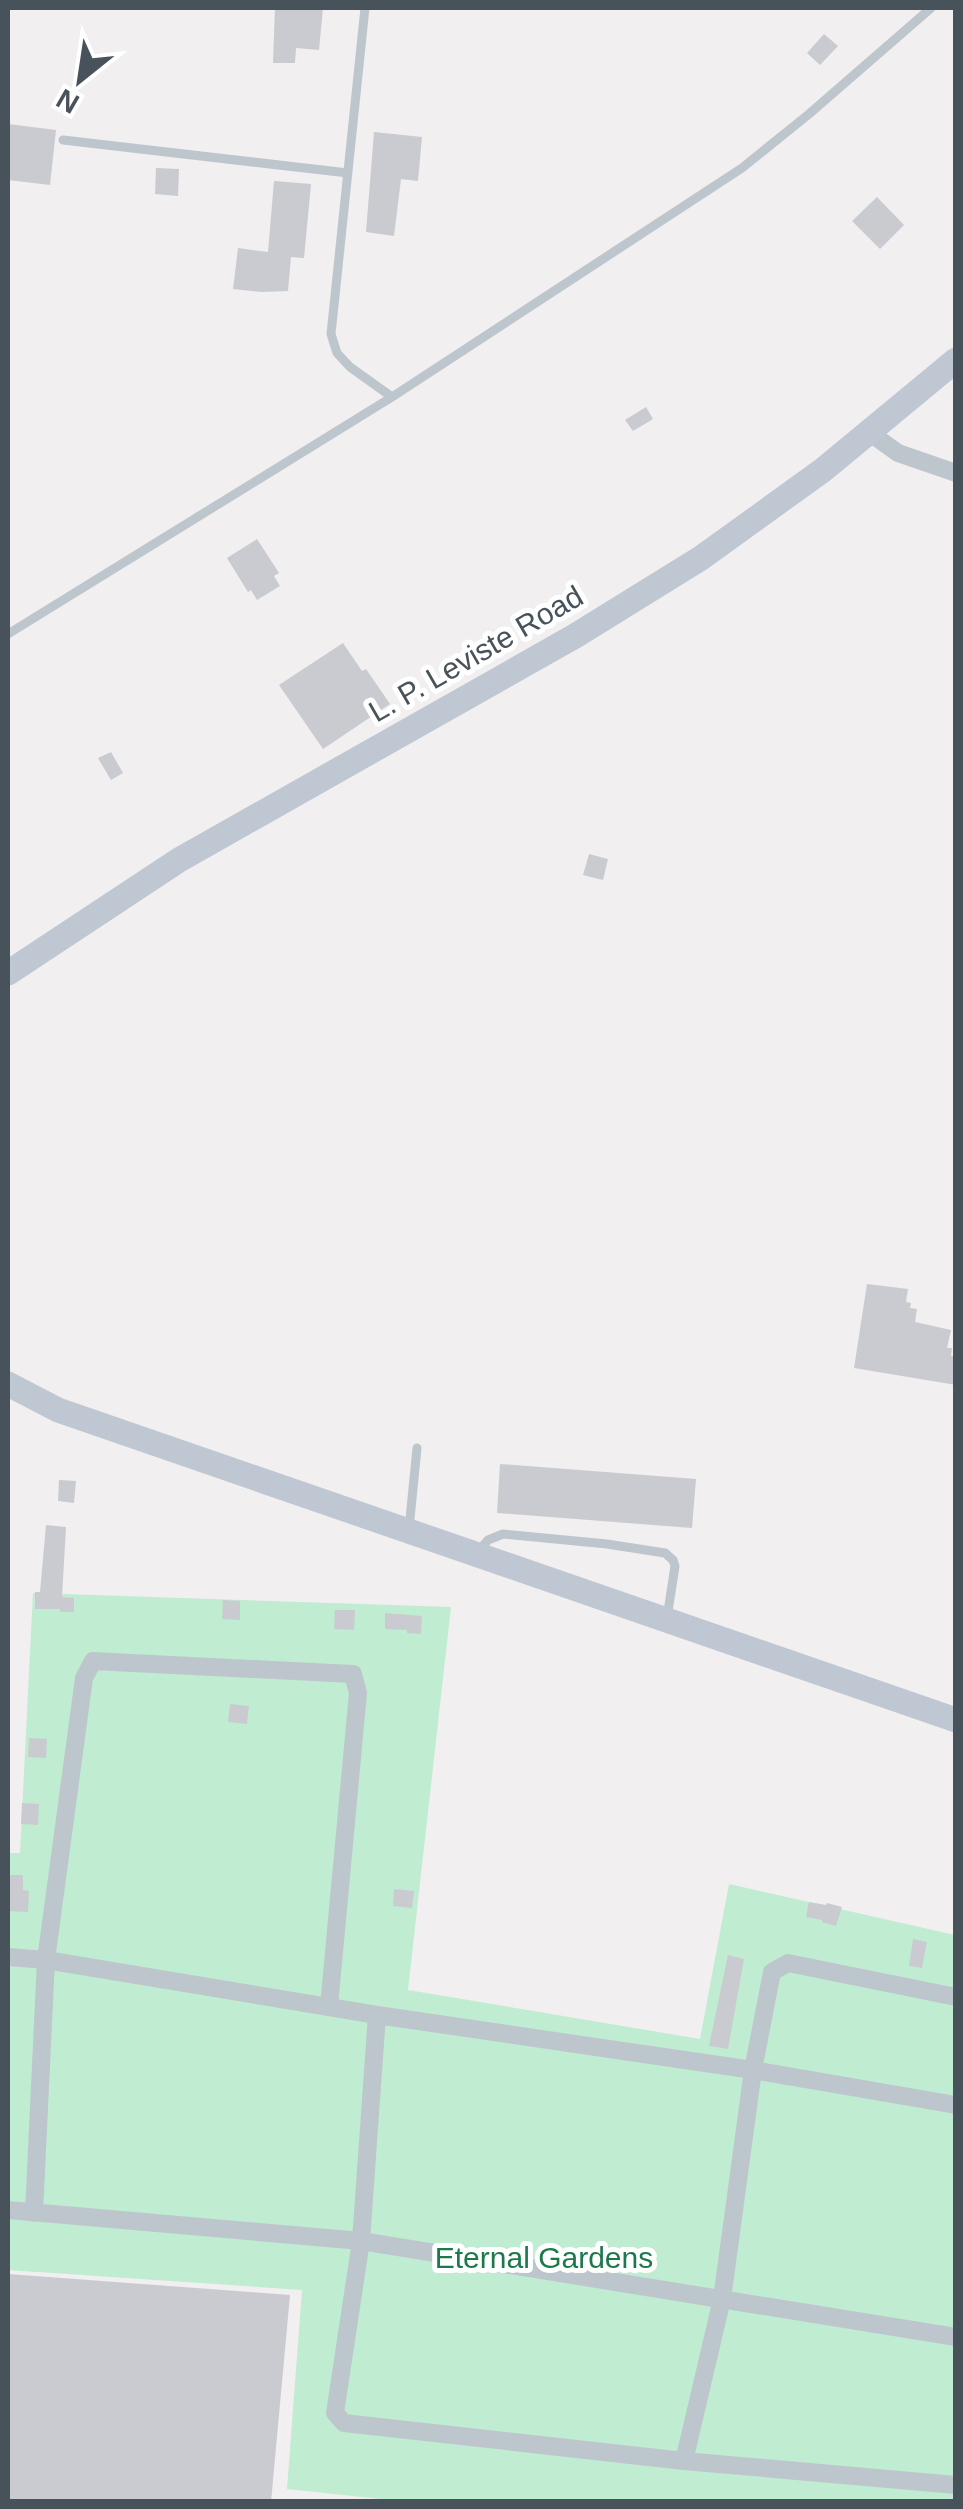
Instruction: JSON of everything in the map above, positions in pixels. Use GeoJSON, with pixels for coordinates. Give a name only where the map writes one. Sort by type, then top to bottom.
{"type":"FeatureCollection","features":[{"type":"Feature","properties":{"kind":"main road","name":"L. P. Leviste Road"},"geometry":{"type":"LineString","coordinates":[[8,973],[179,860],[575,636],[669,578],[870,433],[956,360]]}},
{"type":"Feature","properties":{"kind":"main road"},"geometry":{"type":"LineString","coordinates":[[8,1384],[58,1410],[956,1720]]}},
{"type":"Feature","properties":{"kind":"street"},"geometry":{"type":"LineString","coordinates":[[870,433],[898,454],[956,473]]}},
{"type":"Feature","properties":{"kind":"street"},"geometry":{"type":"LineString","coordinates":[[34,2213],[46,1960],[84,1678],[92,1662],[353,1674],[358,1694],[330,2006]]}},
{"type":"Feature","properties":{"kind":"street"},"geometry":{"type":"LineString","coordinates":[[8,1957],[753,2070],[956,2105]]}},
{"type":"Feature","properties":{"kind":"street"},"geometry":{"type":"LineString","coordinates":[[684,2460],[722,2298],[753,2070],[772,1972],[788,1963],[956,1997]]}},
{"type":"Feature","properties":{"kind":"street"},"geometry":{"type":"LineString","coordinates":[[377,2015],[361,2241],[335,2413],[344,2423],[956,2486]]}},
{"type":"Feature","properties":{"kind":"street"},"geometry":{"type":"LineString","coordinates":[[8,2210],[361,2241],[956,2337]]}},
{"type":"Feature","properties":{"kind":"lane"},"geometry":{"type":"LineString","coordinates":[[365,8],[331,334],[337,353],[350,367],[392,397]]}},
{"type":"Feature","properties":{"kind":"lane"},"geometry":{"type":"LineString","coordinates":[[8,634],[392,397],[742,168],[931,8]]}},
{"type":"Feature","properties":{"kind":"lane"},"geometry":{"type":"LineString","coordinates":[[63,140],[348,173]]}},
{"type":"Feature","properties":{"kind":"lane"},"geometry":{"type":"LineString","coordinates":[[409,1531],[417,1448]]}},
{"type":"Feature","properties":{"kind":"lane"},"geometry":{"type":"LineString","coordinates":[[476,1554],[488,1540],[503,1534],[665,1554],[675,1566],[667,1621]]}},
{"type":"Feature","properties":{"kind":"green space","name":"Eternal Gardens"},"geometry":{"type":"Polygon","coordinates":[[[33,1593],[451,1607],[408,1990],[700,2039],[729,1884],[955,1935],[955,2501],[409,2502],[287,2489],[302,2290],[8,2270],[8,1853],[20,1853],[33,1593]]]}},
{"type":"Feature","properties":{"kind":"building"},"geometry":{"type":"Polygon","coordinates":[[[275,8],[323,8],[319,50],[296,48],[295,63],[273,63],[275,8]]]}},
{"type":"Feature","properties":{"kind":"building"},"geometry":{"type":"Polygon","coordinates":[[[824,34],[838,46],[820,65],[807,53],[824,34]]]}},
{"type":"Feature","properties":{"kind":"building"},"geometry":{"type":"Polygon","coordinates":[[[8,124],[56,130],[50,185],[8,180],[8,124]]]}},
{"type":"Feature","properties":{"kind":"building"},"geometry":{"type":"Polygon","coordinates":[[[374,132],[422,137],[418,181],[401,179],[394,236],[366,232],[374,132]]]}},
{"type":"Feature","properties":{"kind":"building"},"geometry":{"type":"Polygon","coordinates":[[[156,168],[179,169],[178,196],[155,194],[156,168]]]}},
{"type":"Feature","properties":{"kind":"building"},"geometry":{"type":"Polygon","coordinates":[[[274,181],[311,184],[304,258],[291,257],[288,291],[233,289],[238,248],[268,252],[274,181]]]}},
{"type":"Feature","properties":{"kind":"building"},"geometry":{"type":"Polygon","coordinates":[[[877,197],[904,225],[880,249],[852,221],[877,197]]]}},
{"type":"Feature","properties":{"kind":"building"},"geometry":{"type":"Polygon","coordinates":[[[646,407],[653,419],[633,431],[625,420],[646,407]]]}},
{"type":"Feature","properties":{"kind":"building"},"geometry":{"type":"Polygon","coordinates":[[[257,539],[279,573],[274,576],[280,586],[257,600],[227,558],[257,539]]]}},
{"type":"Feature","properties":{"kind":"building"},"geometry":{"type":"Polygon","coordinates":[[[343,643],[390,704],[323,749],[279,685],[343,643]]]}},
{"type":"Feature","properties":{"kind":"building"},"geometry":{"type":"Polygon","coordinates":[[[111,752],[123,773],[111,780],[98,758],[111,752]]]}},
{"type":"Feature","properties":{"kind":"building"},"geometry":{"type":"Polygon","coordinates":[[[589,854],[608,859],[603,880],[583,875],[589,854]]]}},
{"type":"Feature","properties":{"kind":"building"},"geometry":{"type":"Polygon","coordinates":[[[867,1284],[908,1289],[906,1302],[917,1309],[915,1322],[951,1330],[947,1348],[952,1348],[951,1356],[956,1357],[956,1385],[854,1368],[867,1284]]]}},
{"type":"Feature","properties":{"kind":"building"},"geometry":{"type":"Polygon","coordinates":[[[500,1464],[696,1479],[692,1528],[497,1513],[500,1464]]]}},
{"type":"Feature","properties":{"kind":"building"},"geometry":{"type":"Polygon","coordinates":[[[59,1480],[76,1481],[74,1503],[58,1501],[59,1480]]]}},
{"type":"Feature","properties":{"kind":"building"},"geometry":{"type":"Polygon","coordinates":[[[46,1525],[66,1527],[62,1597],[74,1598],[74,1612],[35,1609],[46,1525]]]}},
{"type":"Feature","properties":{"kind":"building"},"geometry":{"type":"Polygon","coordinates":[[[223,1600],[240,1601],[240,1620],[222,1619],[223,1600]]]}},
{"type":"Feature","properties":{"kind":"building"},"geometry":{"type":"Polygon","coordinates":[[[335,1610],[355,1610],[354,1630],[334,1629],[335,1610]]]}},
{"type":"Feature","properties":{"kind":"building"},"geometry":{"type":"Polygon","coordinates":[[[385,1613],[422,1616],[421,1634],[385,1629],[385,1613]]]}},
{"type":"Feature","properties":{"kind":"building"},"geometry":{"type":"Polygon","coordinates":[[[230,1704],[249,1706],[247,1724],[228,1722],[230,1704]]]}},
{"type":"Feature","properties":{"kind":"building"},"geometry":{"type":"Polygon","coordinates":[[[29,1738],[47,1739],[46,1758],[28,1757],[29,1738]]]}},
{"type":"Feature","properties":{"kind":"building"},"geometry":{"type":"Polygon","coordinates":[[[22,1803],[39,1804],[38,1825],[21,1824],[22,1803]]]}},
{"type":"Feature","properties":{"kind":"building"},"geometry":{"type":"Polygon","coordinates":[[[8,1875],[23,1875],[23,1890],[29,1891],[28,1912],[8,1911],[8,1875]]]}},
{"type":"Feature","properties":{"kind":"building"},"geometry":{"type":"Polygon","coordinates":[[[394,1889],[414,1891],[412,1908],[393,1906],[394,1889]]]}},
{"type":"Feature","properties":{"kind":"building"},"geometry":{"type":"Polygon","coordinates":[[[809,1902],[842,1907],[836,1926],[806,1917],[809,1902]]]}},
{"type":"Feature","properties":{"kind":"building"},"geometry":{"type":"Polygon","coordinates":[[[913,1939],[927,1942],[922,1968],[909,1966],[913,1939]]]}},
{"type":"Feature","properties":{"kind":"building"},"geometry":{"type":"Polygon","coordinates":[[[728,1955],[744,1959],[728,2049],[709,2046],[728,1955]]]}},
{"type":"Feature","properties":{"kind":"building"},"geometry":{"type":"Polygon","coordinates":[[[8,2274],[290,2295],[271,2502],[8,2502],[8,2274]]]}}]}
